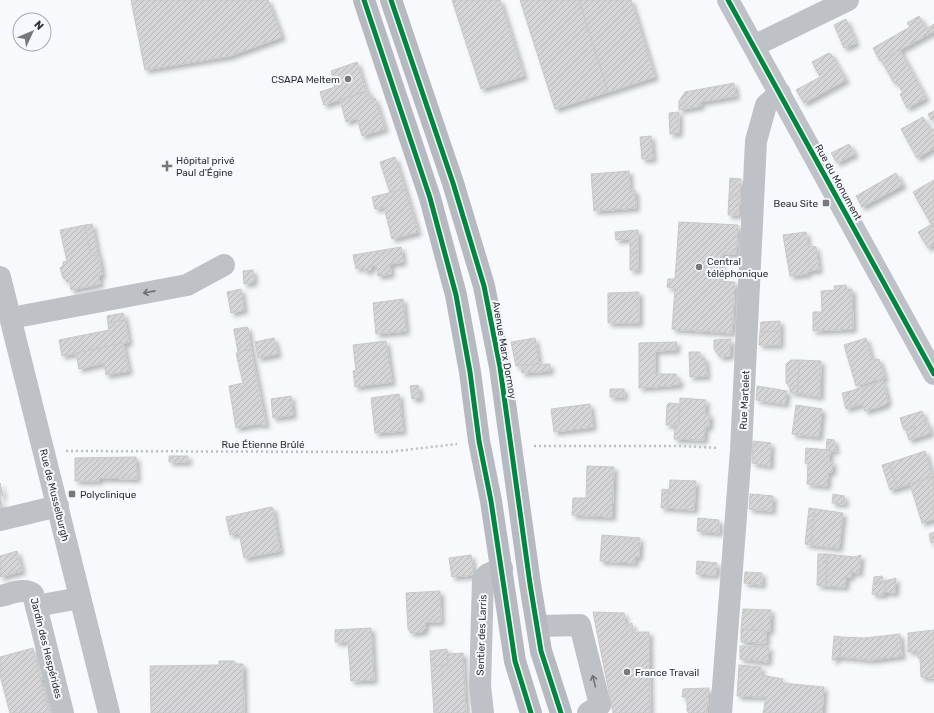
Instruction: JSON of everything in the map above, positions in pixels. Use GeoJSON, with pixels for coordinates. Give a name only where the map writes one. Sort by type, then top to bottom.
{"type":"FeatureCollection","features":[{"type":"Feature","properties":{"kind":"main road"},"geometry":{"type":"LineString","coordinates":[[364,0],[430,198],[456,295],[470,372],[479,442],[502,568],[516,661],[531,713]]}},
{"type":"Feature","properties":{"kind":"main road","name":"Avenue Marx Dormoy"},"geometry":{"type":"LineString","coordinates":[[391,0],[450,176],[484,286],[500,367],[541,651],[561,713]]}},
{"type":"Feature","properties":{"kind":"street","name":"Rue du Monument"},"geometry":{"type":"LineString","coordinates":[[728,0],[934,374]]}},
{"type":"Feature","properties":{"kind":"street"},"geometry":{"type":"LineString","coordinates":[[754,46],[848,0]]}},
{"type":"Feature","properties":{"kind":"street","name":"Rue Martelet"},"geometry":{"type":"LineString","coordinates":[[721,713],[741,450],[756,141],[766,105],[780,93]]}},
{"type":"Feature","properties":{"kind":"street"},"geometry":{"type":"LineString","coordinates":[[11,318],[187,285],[224,265]]}},
{"type":"Feature","properties":{"kind":"street","name":"Rue de Musselburgh"},"geometry":{"type":"LineString","coordinates":[[1,282],[109,713]]}},
{"type":"Feature","properties":{"kind":"street"},"geometry":{"type":"LineString","coordinates":[[0,520],[58,506]]}},
{"type":"Feature","properties":{"kind":"street","name":"Sentier des Larris"},"geometry":{"type":"LineString","coordinates":[[483,713],[480,686],[483,579],[488,574],[502,568]]}},
{"type":"Feature","properties":{"kind":"street","name":"Jardin des Hespérides"},"geometry":{"type":"LineString","coordinates":[[0,596],[30,591],[33,594],[63,713]]}},
{"type":"Feature","properties":{"kind":"street"},"geometry":{"type":"LineString","coordinates":[[36,606],[80,598]]}},
{"type":"Feature","properties":{"kind":"street"},"geometry":{"type":"LineString","coordinates":[[537,626],[580,625],[600,705],[588,713]]}},
{"type":"Feature","properties":{"kind":"path"},"geometry":{"type":"LineString","coordinates":[[531,446],[680,446],[724,448]]}},
{"type":"Feature","properties":{"kind":"building"},"geometry":{"type":"Polygon","coordinates":[[[131,0],[268,0],[282,37],[230,56],[145,70],[131,0]]]}},
{"type":"Feature","properties":{"kind":"building"},"geometry":{"type":"Polygon","coordinates":[[[452,0],[500,0],[524,76],[481,89],[452,0]]]}},
{"type":"Feature","properties":{"kind":"building"},"geometry":{"type":"Polygon","coordinates":[[[520,0],[579,0],[608,92],[555,109],[520,0]]]}},
{"type":"Feature","properties":{"kind":"building"},"geometry":{"type":"Polygon","coordinates":[[[579,0],[631,0],[655,77],[608,92],[579,0]]]}},
{"type":"Feature","properties":{"kind":"building"},"geometry":{"type":"Polygon","coordinates":[[[919,16],[929,34],[880,61],[873,48],[910,27],[907,23],[919,16]]]}},
{"type":"Feature","properties":{"kind":"building"},"geometry":{"type":"Polygon","coordinates":[[[846,19],[856,43],[844,48],[834,25],[846,19]]]}},
{"type":"Feature","properties":{"kind":"building"},"geometry":{"type":"Polygon","coordinates":[[[934,24],[934,31],[929,34],[926,29],[934,24]]]}},
{"type":"Feature","properties":{"kind":"building"},"geometry":{"type":"Polygon","coordinates":[[[900,50],[926,98],[907,108],[900,94],[903,93],[897,82],[894,83],[881,60],[900,50]]]}},
{"type":"Feature","properties":{"kind":"building"},"geometry":{"type":"Polygon","coordinates":[[[829,53],[846,80],[804,103],[796,90],[820,77],[812,62],[829,53]]]}},
{"type":"Feature","properties":{"kind":"building","name":"CSAPA Meltem"},"geometry":{"type":"Polygon","coordinates":[[[357,62],[366,91],[324,105],[320,92],[335,87],[331,71],[357,62]]]}},
{"type":"Feature","properties":{"kind":"building"},"geometry":{"type":"Polygon","coordinates":[[[734,83],[736,96],[700,102],[701,106],[679,110],[679,101],[685,92],[734,83]]]}},
{"type":"Feature","properties":{"kind":"building"},"geometry":{"type":"Polygon","coordinates":[[[368,91],[371,99],[375,98],[385,129],[362,136],[357,118],[346,122],[340,100],[368,91]]]}},
{"type":"Feature","properties":{"kind":"building"},"geometry":{"type":"Polygon","coordinates":[[[934,111],[934,118],[931,120],[928,114],[934,111]]]}},
{"type":"Feature","properties":{"kind":"building"},"geometry":{"type":"Polygon","coordinates":[[[679,112],[679,133],[670,134],[669,113],[679,112]]]}},
{"type":"Feature","properties":{"kind":"building"},"geometry":{"type":"Polygon","coordinates":[[[923,117],[931,131],[934,129],[934,148],[917,158],[901,129],[923,117]]]}},
{"type":"Feature","properties":{"kind":"building"},"geometry":{"type":"Polygon","coordinates":[[[651,136],[653,159],[642,159],[640,137],[651,136]]]}},
{"type":"Feature","properties":{"kind":"building"},"geometry":{"type":"Polygon","coordinates":[[[849,144],[855,154],[837,163],[831,153],[849,144]]]}},
{"type":"Feature","properties":{"kind":"building"},"geometry":{"type":"Polygon","coordinates":[[[395,157],[405,189],[390,193],[380,162],[395,157]]]}},
{"type":"Feature","properties":{"kind":"building"},"geometry":{"type":"Polygon","coordinates":[[[629,171],[630,190],[635,190],[636,208],[594,211],[591,174],[629,171]]]}},
{"type":"Feature","properties":{"kind":"building"},"geometry":{"type":"Polygon","coordinates":[[[896,173],[903,185],[862,207],[856,196],[896,173]]]}},
{"type":"Feature","properties":{"kind":"building"},"geometry":{"type":"Polygon","coordinates":[[[730,178],[741,179],[740,196],[729,195],[730,178]]]}},
{"type":"Feature","properties":{"kind":"building"},"geometry":{"type":"Polygon","coordinates":[[[934,180],[934,223],[931,224],[913,192],[934,180]]]}},
{"type":"Feature","properties":{"kind":"building"},"geometry":{"type":"Polygon","coordinates":[[[405,189],[418,232],[392,239],[384,207],[375,209],[372,197],[405,189]]]}},
{"type":"Feature","properties":{"kind":"building"},"geometry":{"type":"Polygon","coordinates":[[[729,195],[740,196],[739,215],[728,215],[729,195]]]}},
{"type":"Feature","properties":{"kind":"building","name":"Central téléphonique"},"geometry":{"type":"Polygon","coordinates":[[[679,222],[738,225],[736,254],[722,254],[720,281],[735,282],[732,333],[672,329],[675,288],[667,287],[668,279],[675,279],[679,222]]]}},
{"type":"Feature","properties":{"kind":"building"},"geometry":{"type":"Polygon","coordinates":[[[934,223],[934,244],[928,248],[918,232],[934,223]]]}},
{"type":"Feature","properties":{"kind":"building"},"geometry":{"type":"Polygon","coordinates":[[[92,224],[98,255],[91,256],[85,225],[92,224]]]}},
{"type":"Feature","properties":{"kind":"building"},"geometry":{"type":"Polygon","coordinates":[[[85,225],[91,256],[99,255],[102,275],[99,276],[100,284],[71,290],[70,282],[67,282],[66,279],[63,278],[60,268],[63,265],[63,262],[67,261],[60,230],[85,225]]]}},
{"type":"Feature","properties":{"kind":"building"},"geometry":{"type":"Polygon","coordinates":[[[638,230],[638,253],[630,253],[630,239],[616,240],[615,232],[638,230]]]}},
{"type":"Feature","properties":{"kind":"building"},"geometry":{"type":"Polygon","coordinates":[[[806,232],[808,246],[816,247],[819,270],[807,271],[808,274],[790,276],[783,235],[806,232]]]}},
{"type":"Feature","properties":{"kind":"building"},"geometry":{"type":"Polygon","coordinates":[[[401,247],[403,262],[390,264],[391,274],[378,276],[376,265],[371,266],[371,270],[364,271],[364,267],[356,269],[353,255],[401,247]]]}},
{"type":"Feature","properties":{"kind":"building"},"geometry":{"type":"Polygon","coordinates":[[[630,253],[638,253],[638,270],[630,270],[630,253]]]}},
{"type":"Feature","properties":{"kind":"building"},"geometry":{"type":"Polygon","coordinates":[[[253,270],[254,282],[244,284],[243,271],[253,270]]]}},
{"type":"Feature","properties":{"kind":"building"},"geometry":{"type":"Polygon","coordinates":[[[846,285],[847,290],[852,289],[853,329],[813,331],[813,312],[822,312],[821,291],[835,290],[834,286],[846,285]]]}},
{"type":"Feature","properties":{"kind":"building"},"geometry":{"type":"Polygon","coordinates":[[[241,289],[244,310],[231,313],[227,292],[241,289]]]}},
{"type":"Feature","properties":{"kind":"building"},"geometry":{"type":"Polygon","coordinates":[[[639,292],[639,323],[608,323],[608,293],[639,292]]]}},
{"type":"Feature","properties":{"kind":"building"},"geometry":{"type":"Polygon","coordinates":[[[403,299],[406,331],[376,334],[373,303],[403,299]]]}},
{"type":"Feature","properties":{"kind":"building"},"geometry":{"type":"Polygon","coordinates":[[[123,313],[125,320],[108,323],[107,316],[123,313]]]}},
{"type":"Feature","properties":{"kind":"building"},"geometry":{"type":"Polygon","coordinates":[[[125,320],[129,342],[62,356],[59,340],[109,330],[108,323],[125,320]]]}},
{"type":"Feature","properties":{"kind":"building"},"geometry":{"type":"Polygon","coordinates":[[[780,321],[780,331],[760,332],[761,322],[780,321]]]}},
{"type":"Feature","properties":{"kind":"building"},"geometry":{"type":"Polygon","coordinates":[[[248,328],[234,331],[234,329],[248,328]]]}},
{"type":"Feature","properties":{"kind":"building"},"geometry":{"type":"Polygon","coordinates":[[[248,328],[251,349],[238,352],[234,331],[248,328]]]}},
{"type":"Feature","properties":{"kind":"building"},"geometry":{"type":"Polygon","coordinates":[[[780,331],[780,345],[759,345],[760,332],[780,331]]]}},
{"type":"Feature","properties":{"kind":"building"},"geometry":{"type":"Polygon","coordinates":[[[274,338],[278,354],[258,358],[255,342],[274,338]]]}},
{"type":"Feature","properties":{"kind":"building"},"geometry":{"type":"Polygon","coordinates":[[[535,338],[539,364],[516,366],[511,342],[535,338]]]}},
{"type":"Feature","properties":{"kind":"building"},"geometry":{"type":"Polygon","coordinates":[[[866,338],[872,360],[879,359],[885,378],[856,386],[844,345],[866,338]]]}},
{"type":"Feature","properties":{"kind":"building"},"geometry":{"type":"Polygon","coordinates":[[[731,339],[730,356],[720,357],[714,349],[714,340],[731,339]]]}},
{"type":"Feature","properties":{"kind":"building"},"geometry":{"type":"Polygon","coordinates":[[[386,341],[392,382],[355,387],[353,371],[356,370],[353,345],[386,341]]]}},
{"type":"Feature","properties":{"kind":"building"},"geometry":{"type":"Polygon","coordinates":[[[677,342],[676,350],[655,351],[655,374],[676,374],[676,379],[680,379],[679,385],[639,388],[639,343],[677,342]]]}},
{"type":"Feature","properties":{"kind":"building"},"geometry":{"type":"Polygon","coordinates":[[[123,343],[129,371],[106,375],[104,363],[79,369],[76,353],[123,343]]]}},
{"type":"Feature","properties":{"kind":"building"},"geometry":{"type":"Polygon","coordinates":[[[251,349],[266,425],[257,424],[236,428],[229,386],[243,383],[236,353],[251,349]]]}},
{"type":"Feature","properties":{"kind":"building"},"geometry":{"type":"Polygon","coordinates":[[[689,352],[700,352],[700,358],[705,358],[707,376],[690,377],[689,352]]]}},
{"type":"Feature","properties":{"kind":"building"},"geometry":{"type":"Polygon","coordinates":[[[791,360],[799,360],[798,393],[790,392],[790,387],[786,383],[786,364],[791,360]]]}},
{"type":"Feature","properties":{"kind":"building"},"geometry":{"type":"Polygon","coordinates":[[[799,360],[821,361],[820,397],[798,393],[799,360]]]}},
{"type":"Feature","properties":{"kind":"building"},"geometry":{"type":"Polygon","coordinates":[[[550,364],[550,371],[522,373],[521,365],[550,364]]]}},
{"type":"Feature","properties":{"kind":"building"},"geometry":{"type":"Polygon","coordinates":[[[883,381],[888,401],[885,405],[865,411],[862,404],[852,407],[847,392],[883,381]]]}},
{"type":"Feature","properties":{"kind":"building"},"geometry":{"type":"Polygon","coordinates":[[[418,385],[420,398],[412,399],[410,386],[418,385]]]}},
{"type":"Feature","properties":{"kind":"building"},"geometry":{"type":"Polygon","coordinates":[[[757,386],[787,391],[785,404],[756,400],[757,386]]]}},
{"type":"Feature","properties":{"kind":"building"},"geometry":{"type":"Polygon","coordinates":[[[610,389],[624,389],[624,397],[610,397],[610,389]]]}},
{"type":"Feature","properties":{"kind":"building"},"geometry":{"type":"Polygon","coordinates":[[[847,392],[852,407],[846,409],[842,393],[847,392]]]}},
{"type":"Feature","properties":{"kind":"building"},"geometry":{"type":"Polygon","coordinates":[[[399,394],[403,431],[375,433],[371,398],[399,394]]]}},
{"type":"Feature","properties":{"kind":"building"},"geometry":{"type":"Polygon","coordinates":[[[291,396],[293,415],[273,418],[271,399],[291,396]]]}},
{"type":"Feature","properties":{"kind":"building"},"geometry":{"type":"Polygon","coordinates":[[[680,398],[706,400],[705,414],[710,414],[709,427],[705,427],[704,440],[674,439],[675,425],[679,425],[680,398]]]}},
{"type":"Feature","properties":{"kind":"building"},"geometry":{"type":"Polygon","coordinates":[[[669,403],[679,404],[679,425],[666,425],[667,405],[669,403]]]}},
{"type":"Feature","properties":{"kind":"building"},"geometry":{"type":"Polygon","coordinates":[[[590,404],[593,427],[554,432],[551,409],[590,404]]]}},
{"type":"Feature","properties":{"kind":"building"},"geometry":{"type":"Polygon","coordinates":[[[796,405],[822,409],[819,437],[792,434],[796,405]]]}},
{"type":"Feature","properties":{"kind":"building"},"geometry":{"type":"Polygon","coordinates":[[[922,411],[926,424],[904,430],[900,418],[922,411]]]}},
{"type":"Feature","properties":{"kind":"building"},"geometry":{"type":"Polygon","coordinates":[[[928,423],[931,433],[909,440],[906,430],[928,423]]]}},
{"type":"Feature","properties":{"kind":"building"},"geometry":{"type":"Polygon","coordinates":[[[827,439],[834,440],[836,451],[826,450],[827,439]]]}},
{"type":"Feature","properties":{"kind":"building"},"geometry":{"type":"Polygon","coordinates":[[[753,441],[771,443],[770,466],[752,463],[753,441]]]}},
{"type":"Feature","properties":{"kind":"building"},"geometry":{"type":"Polygon","coordinates":[[[806,448],[830,450],[829,462],[833,462],[832,472],[828,472],[827,486],[807,484],[808,464],[805,463],[806,448]]]}},
{"type":"Feature","properties":{"kind":"building"},"geometry":{"type":"Polygon","coordinates":[[[925,451],[933,477],[897,488],[889,463],[925,451]]]}},
{"type":"Feature","properties":{"kind":"building"},"geometry":{"type":"Polygon","coordinates":[[[169,456],[178,456],[180,462],[169,462],[169,456]]]}},
{"type":"Feature","properties":{"kind":"building"},"geometry":{"type":"Polygon","coordinates":[[[178,456],[188,456],[188,462],[180,462],[178,456]]]}},
{"type":"Feature","properties":{"kind":"building"},"geometry":{"type":"Polygon","coordinates":[[[136,457],[137,479],[99,478],[99,481],[75,481],[75,458],[136,457]]]}},
{"type":"Feature","properties":{"kind":"building"},"geometry":{"type":"Polygon","coordinates":[[[889,463],[897,488],[890,490],[882,465],[889,463]]]}},
{"type":"Feature","properties":{"kind":"building"},"geometry":{"type":"Polygon","coordinates":[[[587,466],[614,467],[612,517],[572,515],[573,498],[586,498],[587,466]]]}},
{"type":"Feature","properties":{"kind":"building"},"geometry":{"type":"Polygon","coordinates":[[[934,476],[934,519],[922,523],[910,484],[934,476]]]}},
{"type":"Feature","properties":{"kind":"building"},"geometry":{"type":"Polygon","coordinates":[[[670,480],[696,481],[694,510],[667,508],[670,480]]]}},
{"type":"Feature","properties":{"kind":"building"},"geometry":{"type":"Polygon","coordinates":[[[0,483],[3,495],[0,497],[0,483]]]}},
{"type":"Feature","properties":{"kind":"building"},"geometry":{"type":"Polygon","coordinates":[[[662,489],[669,490],[667,508],[661,508],[662,489]]]}},
{"type":"Feature","properties":{"kind":"building"},"geometry":{"type":"Polygon","coordinates":[[[750,494],[773,496],[772,511],[749,509],[750,494]]]}},
{"type":"Feature","properties":{"kind":"building"},"geometry":{"type":"Polygon","coordinates":[[[833,494],[844,496],[845,504],[832,503],[833,494]]]}},
{"type":"Feature","properties":{"kind":"building"},"geometry":{"type":"Polygon","coordinates":[[[0,497],[3,509],[0,510],[0,497]]]}},
{"type":"Feature","properties":{"kind":"building"},"geometry":{"type":"Polygon","coordinates":[[[271,507],[273,508],[280,551],[244,558],[239,533],[230,535],[226,517],[271,507]]]}},
{"type":"Feature","properties":{"kind":"building"},"geometry":{"type":"Polygon","coordinates":[[[809,508],[815,509],[811,545],[805,544],[809,508]]]}},
{"type":"Feature","properties":{"kind":"building"},"geometry":{"type":"Polygon","coordinates":[[[815,509],[843,513],[839,548],[811,545],[815,509]]]}},
{"type":"Feature","properties":{"kind":"building"},"geometry":{"type":"Polygon","coordinates":[[[698,518],[719,520],[719,533],[697,531],[698,518]]]}},
{"type":"Feature","properties":{"kind":"building"},"geometry":{"type":"Polygon","coordinates":[[[934,532],[934,542],[931,543],[929,534],[934,532]]]}},
{"type":"Feature","properties":{"kind":"building"},"geometry":{"type":"Polygon","coordinates":[[[602,535],[640,538],[639,557],[635,556],[635,563],[600,561],[602,535]]]}},
{"type":"Feature","properties":{"kind":"building"},"geometry":{"type":"Polygon","coordinates":[[[17,551],[22,571],[0,577],[0,556],[17,551]]]}},
{"type":"Feature","properties":{"kind":"building"},"geometry":{"type":"Polygon","coordinates":[[[818,554],[827,554],[826,586],[817,585],[818,554]]]}},
{"type":"Feature","properties":{"kind":"building"},"geometry":{"type":"Polygon","coordinates":[[[827,554],[854,557],[861,555],[859,573],[851,572],[851,577],[846,577],[845,587],[826,586],[827,554]]]}},
{"type":"Feature","properties":{"kind":"building"},"geometry":{"type":"Polygon","coordinates":[[[471,555],[474,575],[452,577],[449,558],[471,555]]]}},
{"type":"Feature","properties":{"kind":"building"},"geometry":{"type":"Polygon","coordinates":[[[697,561],[717,563],[716,575],[696,574],[697,561]]]}},
{"type":"Feature","properties":{"kind":"building"},"geometry":{"type":"Polygon","coordinates":[[[745,572],[762,573],[762,585],[744,583],[745,572]]]}},
{"type":"Feature","properties":{"kind":"building"},"geometry":{"type":"Polygon","coordinates":[[[882,576],[883,582],[873,585],[874,577],[882,576]]]}},
{"type":"Feature","properties":{"kind":"building"},"geometry":{"type":"Polygon","coordinates":[[[896,578],[895,593],[884,592],[885,581],[896,578]]]}},
{"type":"Feature","properties":{"kind":"building"},"geometry":{"type":"Polygon","coordinates":[[[885,581],[884,595],[872,594],[873,585],[885,581]]]}},
{"type":"Feature","properties":{"kind":"building"},"geometry":{"type":"Polygon","coordinates":[[[440,591],[441,622],[425,622],[425,629],[422,632],[411,633],[408,629],[406,593],[440,591]]]}},
{"type":"Feature","properties":{"kind":"building"},"geometry":{"type":"Polygon","coordinates":[[[743,609],[771,610],[770,631],[741,629],[743,609]]]}},
{"type":"Feature","properties":{"kind":"building","name":"France Travail"},"geometry":{"type":"Polygon","coordinates":[[[593,612],[624,613],[626,626],[632,623],[633,632],[649,632],[650,713],[613,713],[593,612]]]}},
{"type":"Feature","properties":{"kind":"building"},"geometry":{"type":"Polygon","coordinates":[[[371,628],[374,680],[351,681],[348,642],[335,642],[335,630],[371,628]]]}},
{"type":"Feature","properties":{"kind":"building"},"geometry":{"type":"Polygon","coordinates":[[[741,629],[766,631],[766,643],[741,642],[741,629]]]}},
{"type":"Feature","properties":{"kind":"building"},"geometry":{"type":"Polygon","coordinates":[[[934,630],[934,678],[921,677],[920,658],[918,658],[917,650],[908,652],[908,633],[934,630]]]}},
{"type":"Feature","properties":{"kind":"building"},"geometry":{"type":"Polygon","coordinates":[[[900,634],[902,656],[871,660],[840,657],[841,637],[865,638],[900,634]]]}},
{"type":"Feature","properties":{"kind":"building"},"geometry":{"type":"Polygon","coordinates":[[[834,636],[841,637],[840,657],[837,657],[836,660],[832,660],[834,636]]]}},
{"type":"Feature","properties":{"kind":"building"},"geometry":{"type":"Polygon","coordinates":[[[740,646],[769,647],[768,662],[740,659],[740,646]]]}},
{"type":"Feature","properties":{"kind":"building"},"geometry":{"type":"Polygon","coordinates":[[[33,648],[49,713],[10,713],[0,675],[0,657],[33,648]]]}},
{"type":"Feature","properties":{"kind":"building"},"geometry":{"type":"Polygon","coordinates":[[[447,649],[448,665],[431,666],[430,651],[447,649]]]}},
{"type":"Feature","properties":{"kind":"building"},"geometry":{"type":"Polygon","coordinates":[[[463,653],[466,713],[434,713],[431,666],[448,665],[448,654],[463,653]]]}},
{"type":"Feature","properties":{"kind":"building"},"geometry":{"type":"Polygon","coordinates":[[[219,661],[234,661],[236,664],[243,664],[244,713],[151,713],[150,666],[219,665],[219,661]]]}},
{"type":"Feature","properties":{"kind":"building"},"geometry":{"type":"Polygon","coordinates":[[[739,665],[761,667],[761,675],[783,679],[782,683],[824,687],[822,713],[763,713],[766,697],[737,696],[739,665]]]}},
{"type":"Feature","properties":{"kind":"building"},"geometry":{"type":"Polygon","coordinates":[[[44,667],[47,678],[41,680],[38,669],[44,667]]]}},
{"type":"Feature","properties":{"kind":"building"},"geometry":{"type":"Polygon","coordinates":[[[709,688],[707,713],[689,713],[687,711],[687,697],[682,697],[683,689],[709,688]]]}},
{"type":"Feature","properties":{"kind":"cycle path"},"geometry":{"type":"LineString","coordinates":[[364,0],[430,198],[456,295],[470,372],[479,441],[491,501],[515,661],[531,713]]}},
{"type":"Feature","properties":{"kind":"cycle path"},"geometry":{"type":"LineString","coordinates":[[391,0],[453,183],[484,286],[500,367],[530,584],[541,651],[561,713]]}},
{"type":"Feature","properties":{"kind":"cycle path"},"geometry":{"type":"LineString","coordinates":[[728,0],[934,374]]}},
{"type":"Feature","properties":{"kind":"place","name":"CSAPA Meltem"},"geometry":{"type":"Point","coordinates":[348,79]}},
{"type":"Feature","properties":{"kind":"place","name":"Hôpital privé Paul d'Égine"},"geometry":{"type":"Point","coordinates":[167,166]}},
{"type":"Feature","properties":{"kind":"place","name":"Beau Site"},"geometry":{"type":"Point","coordinates":[826,203]}},
{"type":"Feature","properties":{"kind":"place","name":"Central téléphonique"},"geometry":{"type":"Point","coordinates":[699,267]}},
{"type":"Feature","properties":{"kind":"place","name":"Polyclinique"},"geometry":{"type":"Point","coordinates":[72,494]}},
{"type":"Feature","properties":{"kind":"place","name":"France Travail"},"geometry":{"type":"Point","coordinates":[627,672]}}]}
